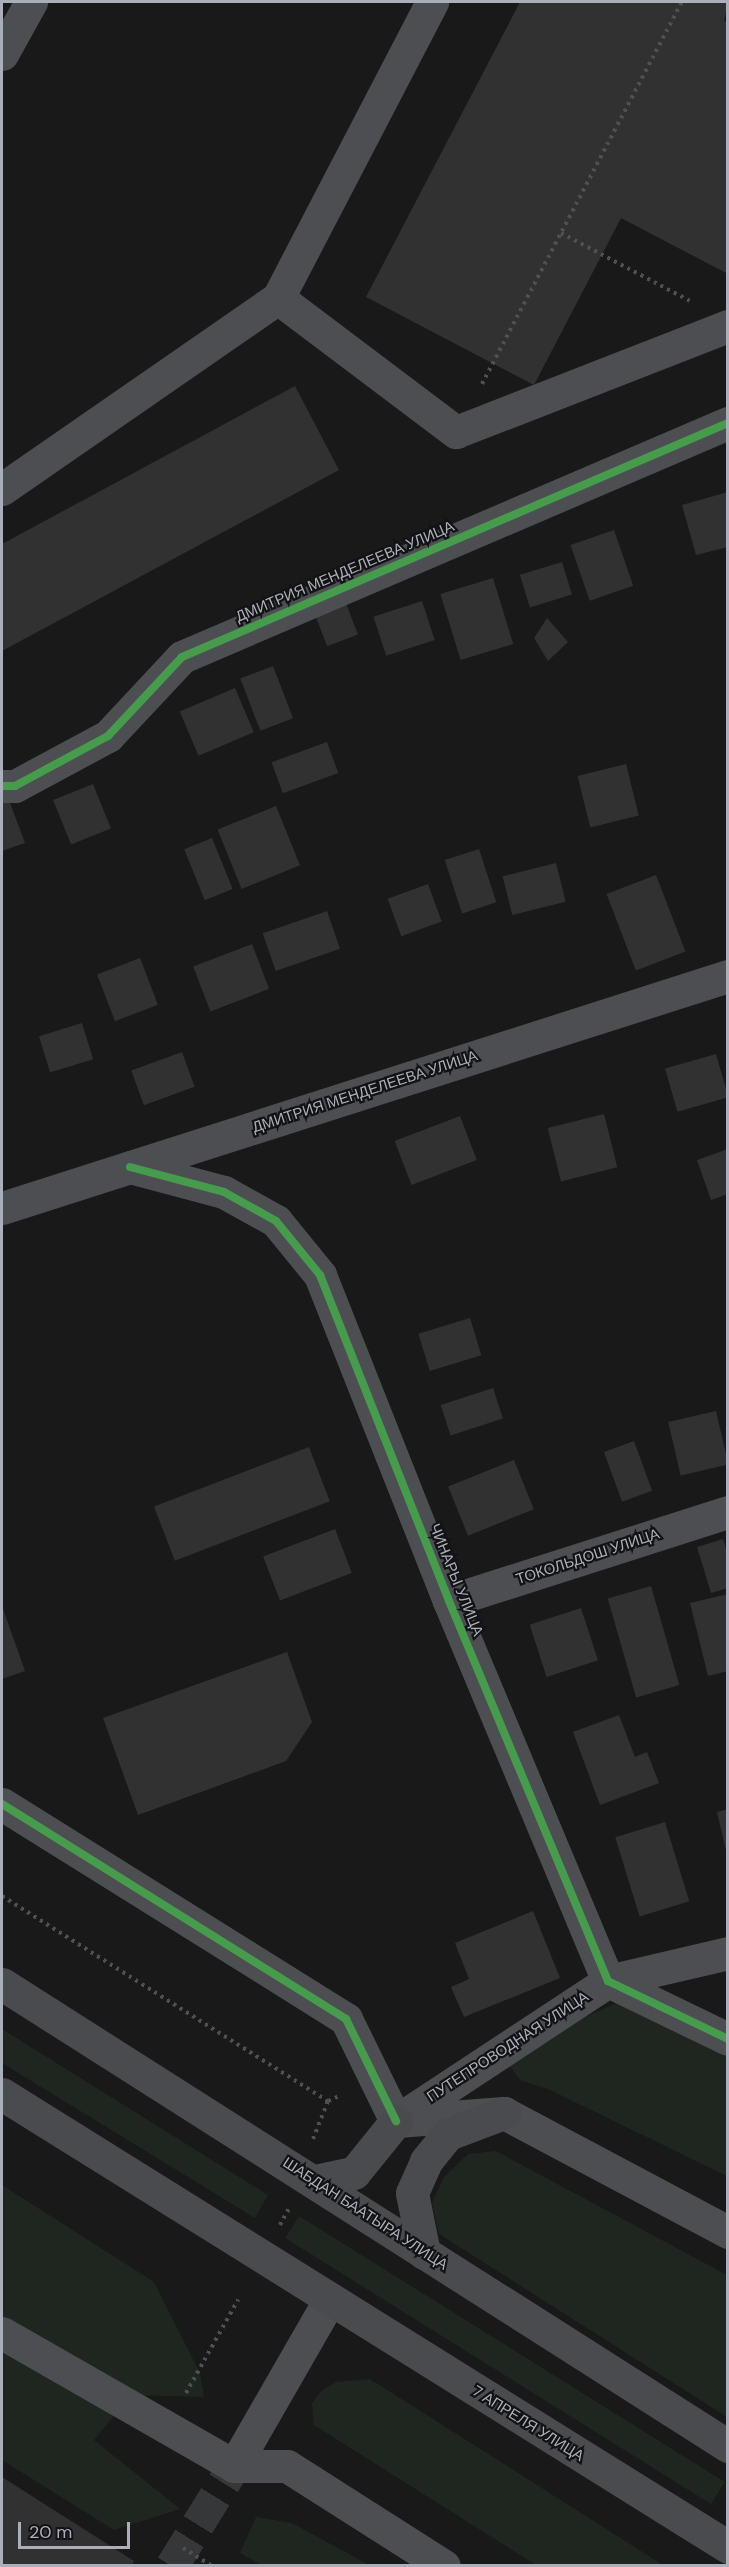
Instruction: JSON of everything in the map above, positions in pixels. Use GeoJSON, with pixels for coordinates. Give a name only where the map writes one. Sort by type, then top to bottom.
{"type":"FeatureCollection","features":[{"type":"Feature","properties":{"kind":"main road","name":"ШАБДАН БААТЫРА УЛИЦА"},"geometry":{"type":"LineString","coordinates":[[2,1984],[315,2181],[728,2446]]}},
{"type":"Feature","properties":{"kind":"main road"},"geometry":{"type":"LineString","coordinates":[[2,2094],[328,2301]]}},
{"type":"Feature","properties":{"kind":"main road"},"geometry":{"type":"LineString","coordinates":[[424,2253],[412,2193],[426,2161],[448,2134],[504,2113]]}},
{"type":"Feature","properties":{"kind":"main road"},"geometry":{"type":"LineString","coordinates":[[315,2181],[354,2173],[396,2121]]}},
{"type":"Feature","properties":{"kind":"main road","name":"7 АПРЕЛЯ УЛИЦА"},"geometry":{"type":"LineString","coordinates":[[328,2301],[728,2547]]}},
{"type":"Feature","properties":{"kind":"street"},"geometry":{"type":"LineString","coordinates":[[2,54],[31,2]]}},
{"type":"Feature","properties":{"kind":"street"},"geometry":{"type":"LineString","coordinates":[[2,489],[278,298],[432,2]]}},
{"type":"Feature","properties":{"kind":"street"},"geometry":{"type":"LineString","coordinates":[[278,298],[456,432],[728,326]]}},
{"type":"Feature","properties":{"kind":"street","name":"ДМИТРИЯ МЕНДЕЛЕЕВА УЛИЦА"},"geometry":{"type":"LineString","coordinates":[[2,786],[15,786],[108,736],[182,657],[728,423]]}},
{"type":"Feature","properties":{"kind":"street","name":"ДМИТРИЯ МЕНДЕЛЕЕВА УЛИЦА"},"geometry":{"type":"LineString","coordinates":[[2,1208],[728,976]]}},
{"type":"Feature","properties":{"kind":"street","name":"ЧИНАРЫ УЛИЦА"},"geometry":{"type":"LineString","coordinates":[[130,1167],[224,1192],[276,1221],[320,1275],[449,1601],[608,1981]]}},
{"type":"Feature","properties":{"kind":"street","name":"ТОКОЛЬДОШ УЛИЦА"},"geometry":{"type":"LineString","coordinates":[[449,1601],[728,1512]]}},
{"type":"Feature","properties":{"kind":"street"},"geometry":{"type":"LineString","coordinates":[[2,1804],[346,2019],[396,2121],[504,2113],[728,2232]]}},
{"type":"Feature","properties":{"kind":"street","name":"ПУТЕПРОВОДНАЯ УЛИЦА"},"geometry":{"type":"LineString","coordinates":[[396,2121],[608,1981],[728,1953]]}},
{"type":"Feature","properties":{"kind":"street"},"geometry":{"type":"LineString","coordinates":[[608,1981],[728,2038]]}},
{"type":"Feature","properties":{"kind":"street"},"geometry":{"type":"LineString","coordinates":[[234,2466],[328,2301]]}},
{"type":"Feature","properties":{"kind":"street"},"geometry":{"type":"LineString","coordinates":[[2,2333],[234,2466],[287,2466],[444,2565]]}},
{"type":"Feature","properties":{"kind":"path"},"geometry":{"type":"LineString","coordinates":[[456,432],[682,2]]}},
{"type":"Feature","properties":{"kind":"path"},"geometry":{"type":"LineString","coordinates":[[561,233],[696,304]]}},
{"type":"Feature","properties":{"kind":"path"},"geometry":{"type":"LineString","coordinates":[[2,1896],[328,2101]]}},
{"type":"Feature","properties":{"kind":"path"},"geometry":{"type":"LineString","coordinates":[[312,2142],[328,2101],[339,2096]]}},
{"type":"Feature","properties":{"kind":"path"},"geometry":{"type":"LineString","coordinates":[[275,2233],[290,2207]]}},
{"type":"Feature","properties":{"kind":"path"},"geometry":{"type":"LineString","coordinates":[[186,2393],[238,2300]]}},
{"type":"Feature","properties":{"kind":"path"},"geometry":{"type":"LineString","coordinates":[[183,2548],[212,2565]]}},
{"type":"Feature","properties":{"kind":"shaded area"},"geometry":{"type":"Polygon","coordinates":[[[626,1999],[727,2047],[727,2176],[548,2089],[520,2080],[509,2065],[530,2041],[626,1999]]]}},
{"type":"Feature","properties":{"kind":"shaded area"},"geometry":{"type":"Polygon","coordinates":[[[2,2029],[268,2195],[255,2218],[2,2063],[2,2029]]]}},
{"type":"Feature","properties":{"kind":"shaded area"},"geometry":{"type":"Polygon","coordinates":[[[496,2151],[727,2275],[727,2417],[439,2234],[432,2203],[444,2177],[468,2154],[496,2151]]]}},
{"type":"Feature","properties":{"kind":"shaded area"},"geometry":{"type":"Polygon","coordinates":[[[2,2185],[154,2282],[200,2373],[204,2397],[131,2395],[94,2440],[180,2509],[114,2530],[2,2460],[2,2185]]]}},
{"type":"Feature","properties":{"kind":"shaded area"},"geometry":{"type":"Polygon","coordinates":[[[299,2216],[725,2482],[711,2504],[285,2238],[299,2216]]]}},
{"type":"Feature","properties":{"kind":"shaded area"},"geometry":{"type":"Polygon","coordinates":[[[370,2379],[663,2565],[536,2565],[314,2425],[312,2403],[321,2391],[336,2382],[370,2379]]]}},
{"type":"Feature","properties":{"kind":"shaded area"},"geometry":{"type":"Polygon","coordinates":[[[256,2517],[292,2523],[369,2565],[262,2565],[240,2553],[256,2517]]]}},
{"type":"Feature","properties":{"kind":"building"},"geometry":{"type":"Polygon","coordinates":[[[520,2],[728,2],[724,21],[728,22],[728,274],[621,218],[534,385],[366,297],[520,2]]]}},
{"type":"Feature","properties":{"kind":"building"},"geometry":{"type":"Polygon","coordinates":[[[295,386],[339,470],[2,651],[2,544],[295,386]]]}},
{"type":"Feature","properties":{"kind":"building"},"geometry":{"type":"Polygon","coordinates":[[[728,492],[728,547],[696,555],[682,505],[728,492]]]}},
{"type":"Feature","properties":{"kind":"building"},"geometry":{"type":"Polygon","coordinates":[[[614,530],[633,586],[590,601],[571,545],[614,530]]]}},
{"type":"Feature","properties":{"kind":"building"},"geometry":{"type":"Polygon","coordinates":[[[562,562],[572,595],[530,607],[520,575],[562,562]]]}},
{"type":"Feature","properties":{"kind":"building"},"geometry":{"type":"Polygon","coordinates":[[[493,578],[513,644],[461,660],[440,594],[493,578]]]}},
{"type":"Feature","properties":{"kind":"building"},"geometry":{"type":"Polygon","coordinates":[[[344,598],[358,634],[327,646],[313,610],[344,598]]]}},
{"type":"Feature","properties":{"kind":"building"},"geometry":{"type":"Polygon","coordinates":[[[422,601],[435,640],[386,656],[373,617],[422,601]]]}},
{"type":"Feature","properties":{"kind":"building"},"geometry":{"type":"Polygon","coordinates":[[[547,618],[568,642],[548,661],[534,638],[547,618]]]}},
{"type":"Feature","properties":{"kind":"building"},"geometry":{"type":"Polygon","coordinates":[[[273,666],[293,718],[260,731],[240,679],[273,666]]]}},
{"type":"Feature","properties":{"kind":"building"},"geometry":{"type":"Polygon","coordinates":[[[235,688],[254,732],[199,756],[180,711],[235,688]]]}},
{"type":"Feature","properties":{"kind":"building"},"geometry":{"type":"Polygon","coordinates":[[[327,742],[338,773],[283,793],[272,762],[327,742]]]}},
{"type":"Feature","properties":{"kind":"building"},"geometry":{"type":"Polygon","coordinates":[[[626,764],[639,815],[590,828],[577,776],[626,764]]]}},
{"type":"Feature","properties":{"kind":"building"},"geometry":{"type":"Polygon","coordinates":[[[93,784],[111,829],[71,845],[53,800],[93,784]]]}},
{"type":"Feature","properties":{"kind":"building"},"geometry":{"type":"Polygon","coordinates":[[[9,800],[25,843],[2,851],[2,803],[9,800]]]}},
{"type":"Feature","properties":{"kind":"building"},"geometry":{"type":"Polygon","coordinates":[[[276,806],[300,865],[242,889],[218,830],[276,806]]]}},
{"type":"Feature","properties":{"kind":"building"},"geometry":{"type":"Polygon","coordinates":[[[212,838],[233,889],[205,900],[184,849],[212,838]]]}},
{"type":"Feature","properties":{"kind":"building"},"geometry":{"type":"Polygon","coordinates":[[[479,849],[496,902],[462,913],[445,860],[479,849]]]}},
{"type":"Feature","properties":{"kind":"building"},"geometry":{"type":"Polygon","coordinates":[[[556,863],[566,902],[512,915],[503,876],[556,863]]]}},
{"type":"Feature","properties":{"kind":"building"},"geometry":{"type":"Polygon","coordinates":[[[656,875],[685,952],[636,971],[607,894],[656,875]]]}},
{"type":"Feature","properties":{"kind":"building"},"geometry":{"type":"Polygon","coordinates":[[[428,884],[442,922],[401,936],[388,899],[428,884]]]}},
{"type":"Feature","properties":{"kind":"building"},"geometry":{"type":"Polygon","coordinates":[[[327,911],[340,949],[276,971],[263,933],[327,911]]]}},
{"type":"Feature","properties":{"kind":"building"},"geometry":{"type":"Polygon","coordinates":[[[252,944],[269,989],[210,1011],[193,967],[252,944]]]}},
{"type":"Feature","properties":{"kind":"building"},"geometry":{"type":"Polygon","coordinates":[[[140,958],[158,1005],[115,1021],[97,974],[140,958]]]}},
{"type":"Feature","properties":{"kind":"building"},"geometry":{"type":"Polygon","coordinates":[[[82,1023],[93,1059],[50,1072],[39,1036],[82,1023]]]}},
{"type":"Feature","properties":{"kind":"building"},"geometry":{"type":"Polygon","coordinates":[[[182,1052],[195,1087],[144,1105],[131,1070],[182,1052]]]}},
{"type":"Feature","properties":{"kind":"building"},"geometry":{"type":"Polygon","coordinates":[[[716,1054],[728,1097],[677,1112],[665,1069],[716,1054]]]}},
{"type":"Feature","properties":{"kind":"building"},"geometry":{"type":"Polygon","coordinates":[[[604,1114],[617,1167],[561,1181],[548,1128],[604,1114]]]}},
{"type":"Feature","properties":{"kind":"building"},"geometry":{"type":"Polygon","coordinates":[[[460,1116],[477,1160],[411,1185],[395,1141],[460,1116]]]}},
{"type":"Feature","properties":{"kind":"building"},"geometry":{"type":"Polygon","coordinates":[[[728,1149],[728,1194],[711,1200],[697,1160],[728,1149]]]}},
{"type":"Feature","properties":{"kind":"building"},"geometry":{"type":"Polygon","coordinates":[[[470,1318],[481,1355],[430,1371],[418,1334],[470,1318]]]}},
{"type":"Feature","properties":{"kind":"building"},"geometry":{"type":"Polygon","coordinates":[[[493,1388],[503,1418],[451,1435],[441,1405],[493,1388]]]}},
{"type":"Feature","properties":{"kind":"building"},"geometry":{"type":"Polygon","coordinates":[[[716,1411],[728,1465],[681,1476],[668,1422],[716,1411]]]}},
{"type":"Feature","properties":{"kind":"building"},"geometry":{"type":"Polygon","coordinates":[[[634,1441],[652,1491],[622,1502],[604,1452],[634,1441]]]}},
{"type":"Feature","properties":{"kind":"building"},"geometry":{"type":"Polygon","coordinates":[[[309,1447],[330,1501],[175,1561],[154,1506],[309,1447]]]}},
{"type":"Feature","properties":{"kind":"building"},"geometry":{"type":"Polygon","coordinates":[[[514,1460],[534,1509],[468,1536],[448,1487],[514,1460]]]}},
{"type":"Feature","properties":{"kind":"building"},"geometry":{"type":"Polygon","coordinates":[[[335,1529],[352,1573],[280,1600],[263,1557],[335,1529]]]}},
{"type":"Feature","properties":{"kind":"building"},"geometry":{"type":"Polygon","coordinates":[[[723,1539],[728,1556],[728,1588],[711,1593],[697,1547],[723,1539]]]}},
{"type":"Feature","properties":{"kind":"building"},"geometry":{"type":"Polygon","coordinates":[[[651,1586],[679,1685],[636,1697],[608,1598],[651,1586]]]}},
{"type":"Feature","properties":{"kind":"building"},"geometry":{"type":"Polygon","coordinates":[[[728,1594],[728,1671],[708,1676],[690,1603],[728,1594]]]}},
{"type":"Feature","properties":{"kind":"building"},"geometry":{"type":"Polygon","coordinates":[[[2,1606],[25,1671],[2,1679],[2,1606]]]}},
{"type":"Feature","properties":{"kind":"building"},"geometry":{"type":"Polygon","coordinates":[[[581,1608],[598,1660],[547,1677],[530,1625],[581,1608]]]}},
{"type":"Feature","properties":{"kind":"building"},"geometry":{"type":"Polygon","coordinates":[[[287,1652],[312,1722],[286,1761],[138,1815],[103,1718],[287,1652]]]}},
{"type":"Feature","properties":{"kind":"building"},"geometry":{"type":"Polygon","coordinates":[[[619,1715],[635,1757],[647,1752],[659,1783],[600,1805],[573,1732],[619,1715]]]}},
{"type":"Feature","properties":{"kind":"building"},"geometry":{"type":"Polygon","coordinates":[[[728,1809],[728,1855],[727,1855],[717,1812],[728,1809]]]}},
{"type":"Feature","properties":{"kind":"building"},"geometry":{"type":"Polygon","coordinates":[[[665,1822],[689,1901],[640,1917],[615,1837],[665,1822]]]}},
{"type":"Feature","properties":{"kind":"building"},"geometry":{"type":"Polygon","coordinates":[[[533,1911],[560,1978],[464,2017],[451,1987],[469,1979],[455,1943],[533,1911]]]}},
{"type":"Feature","properties":{"kind":"building"},"geometry":{"type":"Polygon","coordinates":[[[2,2477],[134,2561],[131,2566],[2,2566],[2,2477]]]}},
{"type":"Feature","properties":{"kind":"tunnel"},"geometry":{"type":"LineString","coordinates":[[172,2566],[234,2466]]}},
{"type":"Feature","properties":{"kind":"cycle path"},"geometry":{"type":"LineString","coordinates":[[2,786],[15,786],[108,736],[182,657],[728,423]]}},
{"type":"Feature","properties":{"kind":"cycle path"},"geometry":{"type":"LineString","coordinates":[[130,1167],[224,1192],[276,1221],[320,1275],[449,1601],[608,1981],[728,2039]]}},
{"type":"Feature","properties":{"kind":"cycle path"},"geometry":{"type":"LineString","coordinates":[[2,1804],[346,2019],[396,2121]]}}]}
